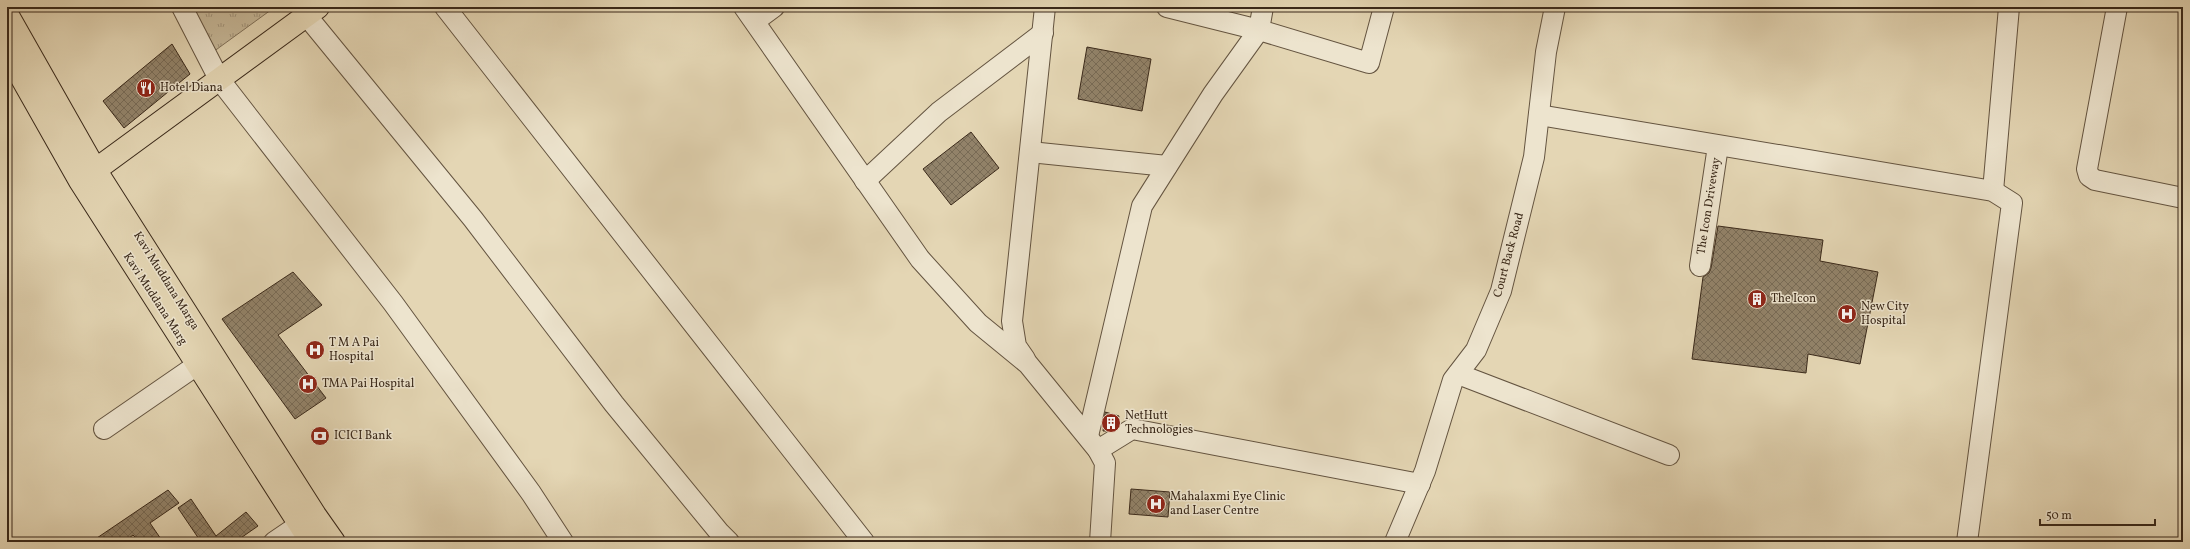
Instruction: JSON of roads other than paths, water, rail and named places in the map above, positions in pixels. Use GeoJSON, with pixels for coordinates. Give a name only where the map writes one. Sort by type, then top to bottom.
{"type":"FeatureCollection","features":[{"type":"Feature","properties":{"kind":"main road"},"geometry":{"type":"LineString","coordinates":[[85,171],[306,10]]}},
{"type":"Feature","properties":{"kind":"main road","name":"Kavi Muddana Marga"},"geometry":{"type":"LineString","coordinates":[[7,14],[85,171],[334,542]]}},
{"type":"Feature","properties":{"kind":"main road","name":"Kavi Muddana Marg"},"geometry":{"type":"LineString","coordinates":[[8,55],[85,171],[197,365],[305,534]]}},
{"type":"Feature","properties":{"kind":"street"},"geometry":{"type":"LineString","coordinates":[[182,7],[216,75],[393,303],[531,493],[564,542]]}},
{"type":"Feature","properties":{"kind":"street"},"geometry":{"type":"LineString","coordinates":[[445,7],[864,542]]}},
{"type":"Feature","properties":{"kind":"street"},"geometry":{"type":"LineString","coordinates":[[774,7],[749,14],[920,259],[978,323],[1028,364]]}},
{"type":"Feature","properties":{"kind":"street"},"geometry":{"type":"LineString","coordinates":[[1045,7],[1012,321],[1016,346],[1028,364],[1092,443],[1106,463],[1100,542]]}},
{"type":"Feature","properties":{"kind":"street"},"geometry":{"type":"LineString","coordinates":[[1167,7],[1259,30],[1369,64],[1384,7]]}},
{"type":"Feature","properties":{"kind":"street"},"geometry":{"type":"LineString","coordinates":[[1092,443],[1142,206],[1213,94],[1259,30],[1263,7]]}},
{"type":"Feature","properties":{"kind":"street","name":"Court Back Road"},"geometry":{"type":"LineString","coordinates":[[1395,542],[1420,484],[1453,380],[1476,350],[1501,291],[1534,157],[1546,52],[1555,7]]}},
{"type":"Feature","properties":{"kind":"street"},"geometry":{"type":"LineString","coordinates":[[1993,191],[2010,7]]}},
{"type":"Feature","properties":{"kind":"street"},"geometry":{"type":"LineString","coordinates":[[2117,7],[2087,169],[2088,176],[2095,180],[2183,198]]}},
{"type":"Feature","properties":{"kind":"street"},"geometry":{"type":"LineString","coordinates":[[306,10],[473,219],[614,404],[718,532],[729,542]]}},
{"type":"Feature","properties":{"kind":"street"},"geometry":{"type":"LineString","coordinates":[[865,181],[939,112],[1043,33]]}},
{"type":"Feature","properties":{"kind":"street"},"geometry":{"type":"LineString","coordinates":[[1539,116],[1993,191],[2012,203],[1967,542]]}},
{"type":"Feature","properties":{"kind":"street","name":"The Icon Driveway"},"geometry":{"type":"LineString","coordinates":[[1700,266],[1718,146]]}},
{"type":"Feature","properties":{"kind":"street"},"geometry":{"type":"LineString","coordinates":[[1030,152],[1167,166]]}},
{"type":"Feature","properties":{"kind":"street"},"geometry":{"type":"LineString","coordinates":[[104,429],[197,365]]}},
{"type":"Feature","properties":{"kind":"street"},"geometry":{"type":"LineString","coordinates":[[1458,374],[1669,455]]}},
{"type":"Feature","properties":{"kind":"street"},"geometry":{"type":"LineString","coordinates":[[1092,443],[1132,429],[1420,484]]}},
{"type":"Feature","properties":{"kind":"street"},"geometry":{"type":"LineString","coordinates":[[274,542],[305,534]]}},
{"type":"Feature","properties":{"kind":"place","name":"Hotel Diana"},"geometry":{"type":"Point","coordinates":[146,88]}},
{"type":"Feature","properties":{"kind":"place","name":"The Icon"},"geometry":{"type":"Point","coordinates":[1757,299]}},
{"type":"Feature","properties":{"kind":"place","name":"New City Hospital"},"geometry":{"type":"Point","coordinates":[1847,314]}},
{"type":"Feature","properties":{"kind":"place","name":"T M A Pai Hospital"},"geometry":{"type":"Point","coordinates":[315,350]}},
{"type":"Feature","properties":{"kind":"place","name":"TMA Pai Hospital"},"geometry":{"type":"Point","coordinates":[308,384]}},
{"type":"Feature","properties":{"kind":"place","name":"NetHutt Technologies"},"geometry":{"type":"Point","coordinates":[1111,423]}},
{"type":"Feature","properties":{"kind":"place","name":"ICICI Bank"},"geometry":{"type":"Point","coordinates":[320,436]}},
{"type":"Feature","properties":{"kind":"place","name":"Mahalaxmi Eye Clinic and Laser Centre"},"geometry":{"type":"Point","coordinates":[1156,504]}}]}
